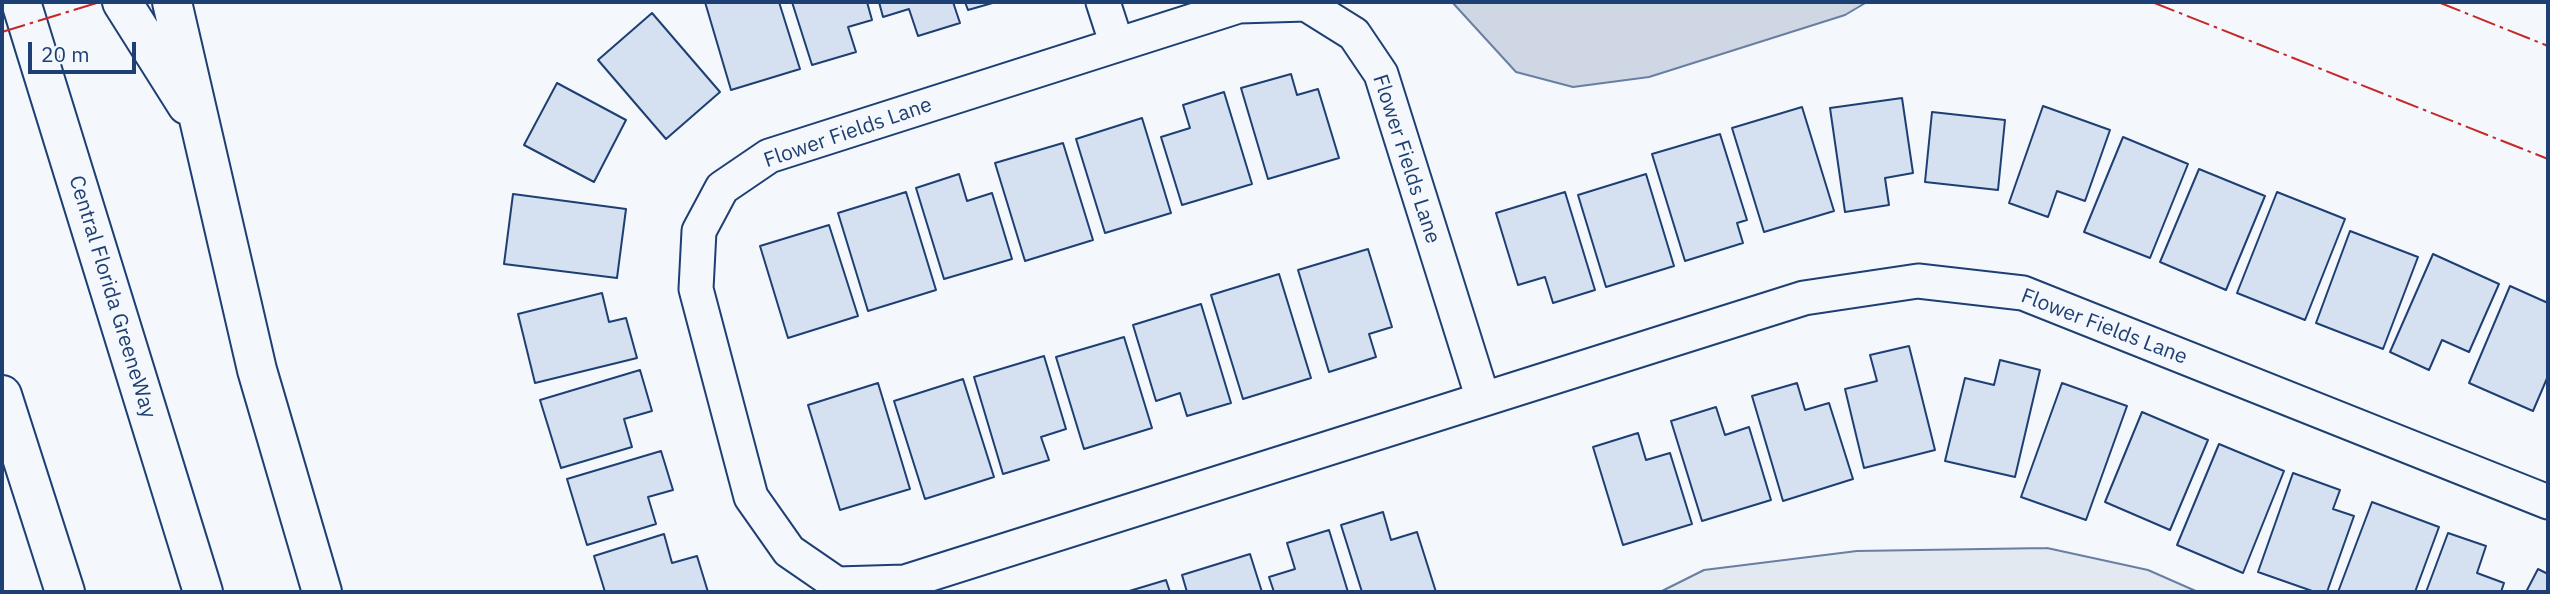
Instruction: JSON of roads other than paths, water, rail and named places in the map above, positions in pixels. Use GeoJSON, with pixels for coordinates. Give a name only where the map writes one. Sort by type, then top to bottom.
{"type":"FeatureCollection","features":[{"type":"Feature","properties":{"kind":"highway","name":"Central Florida GreeneWay"},"geometry":{"type":"LineString","coordinates":[[22,2],[203,592]]}},
{"type":"Feature","properties":{"kind":"highway"},"geometry":{"type":"LineString","coordinates":[[122,2],[201,128]]}},
{"type":"Feature","properties":{"kind":"highway"},"geometry":{"type":"LineString","coordinates":[[172,2],[257,370],[322,592]]}},
{"type":"Feature","properties":{"kind":"highway"},"geometry":{"type":"LineString","coordinates":[[2,395],[65,592]]}},
{"type":"Feature","properties":{"kind":"street"},"geometry":{"type":"LineString","coordinates":[[1103,2],[1117,45]]}},
{"type":"Feature","properties":{"kind":"street","name":"Flower Fields Lane"},"geometry":{"type":"LineString","coordinates":[[1483,399],[1381,74],[1354,34],[1306,4],[1238,6],[769,156],[722,188],[699,231],[696,289],[751,497],[789,551],[837,584],[905,582],[1804,298],[1918,281],[2023,293],[2548,502]]}}]}
